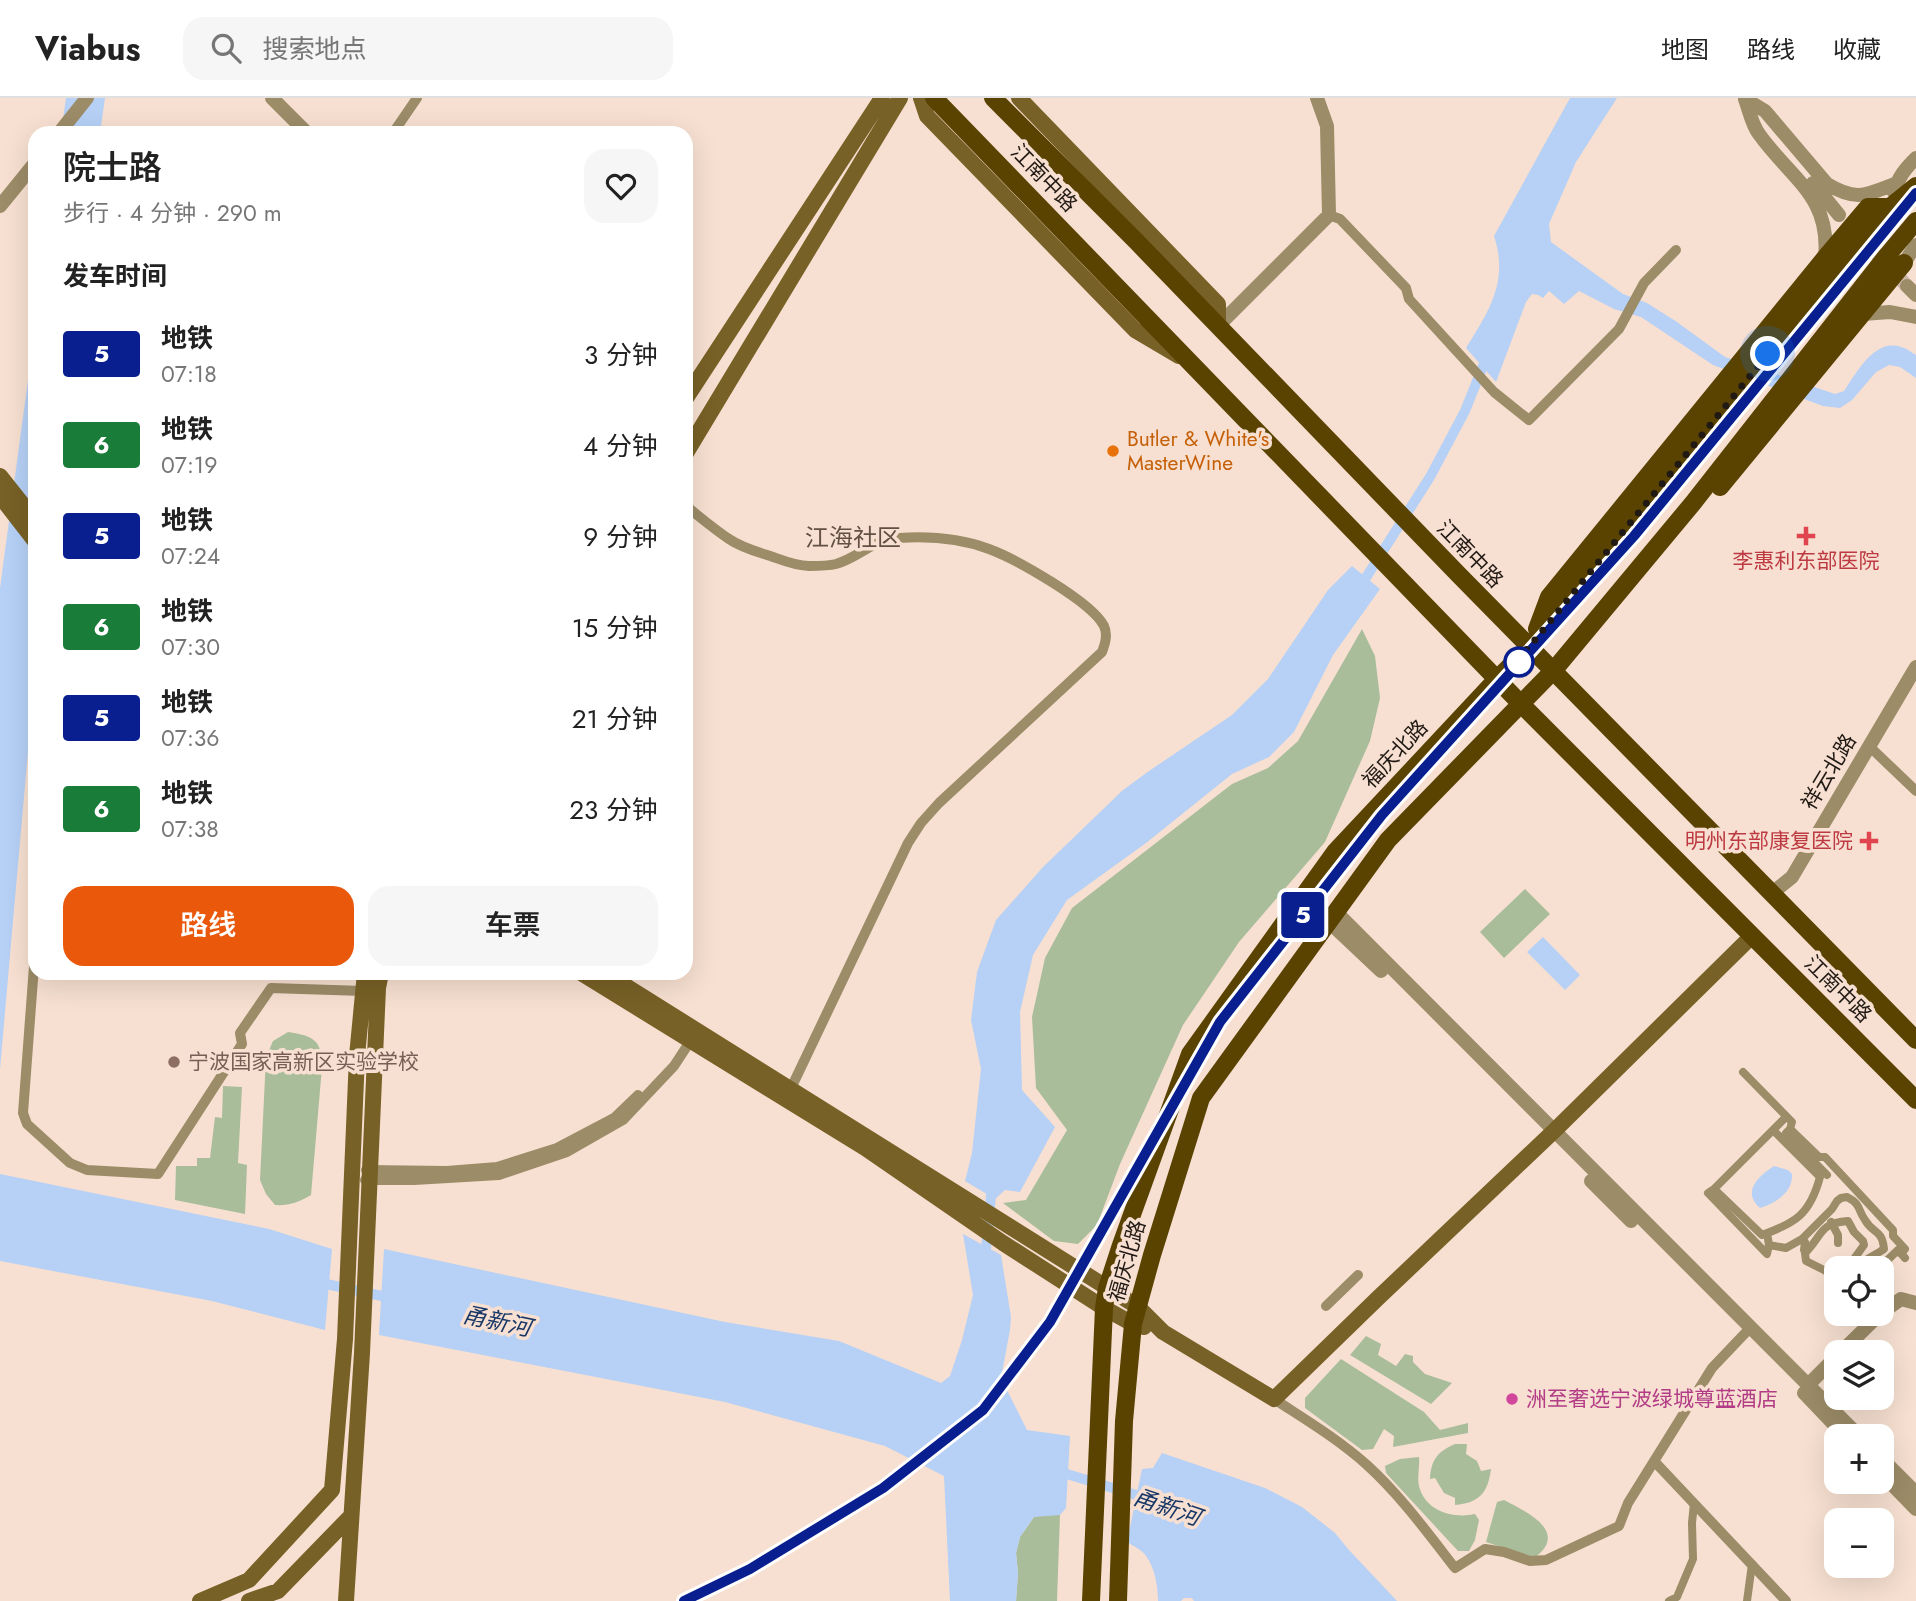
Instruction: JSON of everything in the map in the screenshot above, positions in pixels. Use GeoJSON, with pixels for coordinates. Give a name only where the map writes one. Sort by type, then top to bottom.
{"type":"FeatureCollection","features":[{"type":"Feature","properties":{"kind":"main road"},"geometry":{"type":"LineString","coordinates":[[693,387],[882,98]]}},
{"type":"Feature","properties":{"kind":"main road"},"geometry":{"type":"LineString","coordinates":[[693,441],[900,98]]}},
{"type":"Feature","properties":{"kind":"main road"},"geometry":{"type":"LineString","coordinates":[[921,98],[927,116],[1135,330],[1191,364]]}},
{"type":"Feature","properties":{"kind":"main road","name":"江南中路"},"geometry":{"type":"LineString","coordinates":[[934,98],[1402,583],[1916,1100]]}},
{"type":"Feature","properties":{"kind":"main road","name":"江南中路"},"geometry":{"type":"LineString","coordinates":[[993,98],[1916,1040]]}},
{"type":"Feature","properties":{"kind":"main road"},"geometry":{"type":"LineString","coordinates":[[1019,98],[1218,304],[1218,326]]}},
{"type":"Feature","properties":{"kind":"main road"},"geometry":{"type":"LineString","coordinates":[[1530,646],[1549,597],[1825,258],[1868,207],[1890,207],[1916,186]]}},
{"type":"Feature","properties":{"kind":"main road","name":"福庆北路"},"geometry":{"type":"LineString","coordinates":[[1091,1601],[1107,1287],[1190,1054],[1335,852],[1530,646],[1890,207]]}},
{"type":"Feature","properties":{"kind":"main road","name":"福庆北路"},"geometry":{"type":"LineString","coordinates":[[1118,1601],[1124,1421],[1135,1316],[1201,1098],[1388,840],[1554,670],[1693,503],[1914,224]]}},
{"type":"Feature","properties":{"kind":"main road"},"geometry":{"type":"LineString","coordinates":[[1554,670],[1589,640],[1624,602],[1904,263]]}},
{"type":"Feature","properties":{"kind":"main road"},"geometry":{"type":"LineString","coordinates":[[0,476],[28,511]]}},
{"type":"Feature","properties":{"kind":"main road"},"geometry":{"type":"LineString","coordinates":[[0,496],[28,532]]}},
{"type":"Feature","properties":{"kind":"main road"},"geometry":{"type":"LineString","coordinates":[[786,1093],[1003,1243],[1104,1308],[1135,1316],[1274,1399],[1752,936]]}},
{"type":"Feature","properties":{"kind":"main road"},"geometry":{"type":"LineString","coordinates":[[200,1601],[249,1580],[332,1490],[345,1339],[357,1056],[364,980]]}},
{"type":"Feature","properties":{"kind":"main road"},"geometry":{"type":"LineString","coordinates":[[346,1601],[363,1344],[380,980]]}},
{"type":"Feature","properties":{"kind":"main road"},"geometry":{"type":"LineString","coordinates":[[594,980],[692,1034]]}},
{"type":"Feature","properties":{"kind":"main road"},"geometry":{"type":"LineString","coordinates":[[615,980],[692,1034],[786,1093],[1107,1287],[1135,1316]]}},
{"type":"Feature","properties":{"kind":"main road"},"geometry":{"type":"LineString","coordinates":[[249,1580],[254,1600],[281,1596],[350,1517]]}},
{"type":"Feature","properties":{"kind":"main road"},"geometry":{"type":"LineString","coordinates":[[249,1580],[281,1596]]}},
{"type":"Feature","properties":{"kind":"street"},"geometry":{"type":"LineString","coordinates":[[65,126],[87,98]]}},
{"type":"Feature","properties":{"kind":"street"},"geometry":{"type":"LineString","coordinates":[[272,98],[300,126]]}},
{"type":"Feature","properties":{"kind":"street"},"geometry":{"type":"LineString","coordinates":[[398,126],[417,98]]}},
{"type":"Feature","properties":{"kind":"street"},"geometry":{"type":"LineString","coordinates":[[1218,326],[1329,215],[1327,127],[1317,98]]}},
{"type":"Feature","properties":{"kind":"street"},"geometry":{"type":"LineString","coordinates":[[1745,99],[1765,110],[1827,184],[1839,191],[1848,195],[1861,195],[1897,183]]}},
{"type":"Feature","properties":{"kind":"street"},"geometry":{"type":"LineString","coordinates":[[1745,99],[1839,215]]}},
{"type":"Feature","properties":{"kind":"street"},"geometry":{"type":"LineString","coordinates":[[1745,99],[1757,132],[1816,201],[1824,222],[1827,244],[1825,258]]}},
{"type":"Feature","properties":{"kind":"street"},"geometry":{"type":"LineString","coordinates":[[1890,207],[1897,183],[1905,169],[1916,158]]}},
{"type":"Feature","properties":{"kind":"street"},"geometry":{"type":"LineString","coordinates":[[0,206],[28,172]]}},
{"type":"Feature","properties":{"kind":"street"},"geometry":{"type":"LineString","coordinates":[[1329,215],[1340,219],[1406,288],[1409,299],[1494,392],[1530,420],[1619,329],[1644,283],[1676,250]]}},
{"type":"Feature","properties":{"kind":"street"},"geometry":{"type":"LineString","coordinates":[[1904,263],[1916,245]]}},
{"type":"Feature","properties":{"kind":"street"},"geometry":{"type":"LineString","coordinates":[[1863,314],[1890,312],[1916,317]]}},
{"type":"Feature","properties":{"kind":"street"},"geometry":{"type":"LineString","coordinates":[[693,511],[730,540],[787,562],[808,566],[835,564],[878,541],[897,538],[962,542],[990,549],[1030,568],[1066,591],[1095,615],[1105,628],[1106,640],[1102,652],[939,803],[908,843],[786,1093]]}},
{"type":"Feature","properties":{"kind":"street","name":"祥云北路"},"geometry":{"type":"LineString","coordinates":[[1772,893],[1792,877],[1916,667]]}},
{"type":"Feature","properties":{"kind":"street"},"geometry":{"type":"LineString","coordinates":[[1869,746],[1916,791]]}},
{"type":"Feature","properties":{"kind":"street"},"geometry":{"type":"LineString","coordinates":[[1332,917],[1847,1424]]}},
{"type":"Feature","properties":{"kind":"street"},"geometry":{"type":"LineString","coordinates":[[33,980],[23,1113],[27,1124],[70,1163],[87,1170],[159,1174],[242,1044],[240,1033],[271,988],[363,991]]}},
{"type":"Feature","properties":{"kind":"street"},"geometry":{"type":"LineString","coordinates":[[352,1175],[498,1167],[558,1148],[614,1118],[663,1071],[692,1034]]}},
{"type":"Feature","properties":{"kind":"street"},"geometry":{"type":"LineString","coordinates":[[1743,1072],[1792,1122],[1786,1133],[1826,1175]]}},
{"type":"Feature","properties":{"kind":"street"},"geometry":{"type":"LineString","coordinates":[[1767,1233],[1767,1254],[1708,1193],[1786,1117]]}},
{"type":"Feature","properties":{"kind":"street"},"geometry":{"type":"LineString","coordinates":[[1790,1129],[1819,1157],[1825,1157],[1893,1230],[1893,1236],[1906,1249],[1903,1256],[1898,1250],[1892,1256]]}},
{"type":"Feature","properties":{"kind":"street"},"geometry":{"type":"LineString","coordinates":[[1714,1189],[1762,1235],[1796,1220],[1805,1212],[1820,1177],[1773,1130]]}},
{"type":"Feature","properties":{"kind":"street"},"geometry":{"type":"LineString","coordinates":[[1769,1245],[1786,1248],[1802,1239],[1841,1198],[1847,1197],[1858,1204],[1864,1220],[1880,1233],[1883,1239],[1884,1249],[1874,1256]]}},
{"type":"Feature","properties":{"kind":"street"},"geometry":{"type":"LineString","coordinates":[[1806,1252],[1831,1223],[1848,1221],[1864,1245],[1856,1256]]}},
{"type":"Feature","properties":{"kind":"street"},"geometry":{"type":"LineString","coordinates":[[1831,1223],[1838,1235],[1838,1243]]}},
{"type":"Feature","properties":{"kind":"street"},"geometry":{"type":"LineString","coordinates":[[1802,1239],[1805,1242],[1806,1261],[1824,1270]]}},
{"type":"Feature","properties":{"kind":"street"},"geometry":{"type":"LineString","coordinates":[[1326,1306],[1358,1275]]}},
{"type":"Feature","properties":{"kind":"street"},"geometry":{"type":"LineString","coordinates":[[1894,1303],[1901,1299],[1916,1303]]}},
{"type":"Feature","properties":{"kind":"street"},"geometry":{"type":"LineString","coordinates":[[1854,1340],[1868,1326]]}},
{"type":"Feature","properties":{"kind":"street"},"geometry":{"type":"LineString","coordinates":[[1749,1330],[1834,1424]]}},
{"type":"Feature","properties":{"kind":"street"},"geometry":{"type":"LineString","coordinates":[[1274,1399],[1331,1436],[1367,1466],[1421,1524],[1455,1568],[1485,1549],[1530,1560],[1546,1560],[1619,1526],[1628,1503],[1712,1368],[1749,1330]]}},
{"type":"Feature","properties":{"kind":"street"},"geometry":{"type":"LineString","coordinates":[[1809,1384],[1824,1369]]}},
{"type":"Feature","properties":{"kind":"street"},"geometry":{"type":"LineString","coordinates":[[1654,1461],[1786,1601]]}},
{"type":"Feature","properties":{"kind":"street"},"geometry":{"type":"LineString","coordinates":[[1894,1471],[1916,1493]]}},
{"type":"Feature","properties":{"kind":"street"},"geometry":{"type":"LineString","coordinates":[[1894,1486],[1916,1509]]}},
{"type":"Feature","properties":{"kind":"street"},"geometry":{"type":"LineString","coordinates":[[1677,1600],[1693,1559],[1694,1503]]}},
{"type":"Feature","properties":{"kind":"street"},"geometry":{"type":"LineString","coordinates":[[1747,1601],[1752,1564]]}},
{"type":"Feature","properties":{"kind":"green space"},"geometry":{"type":"Polygon","coordinates":[[[1362,629],[1375,656],[1380,698],[1370,741],[1325,842],[1239,942],[1183,1025],[1120,1164],[1097,1225],[1078,1244],[1054,1241],[1003,1203],[1026,1200],[1067,1130],[1036,1088],[1032,1017],[1045,958],[1072,908],[1232,784],[1268,768],[1298,741],[1362,629]]]}},
{"type":"Feature","properties":{"kind":"green space"},"geometry":{"type":"Polygon","coordinates":[[[1525,889],[1550,914],[1504,958],[1480,932],[1525,889]]]}},
{"type":"Feature","properties":{"kind":"green space"},"geometry":{"type":"Polygon","coordinates":[[[288,1032],[304,1035],[315,1041],[322,1058],[322,1067],[311,1195],[294,1203],[275,1205],[260,1180],[266,1057],[273,1041],[288,1032]]]}},
{"type":"Feature","properties":{"kind":"green space"},"geometry":{"type":"Polygon","coordinates":[[[223,1086],[242,1087],[238,1163],[247,1165],[245,1214],[175,1200],[176,1166],[197,1166],[197,1158],[210,1158],[215,1117],[222,1118],[223,1086]]]}},
{"type":"Feature","properties":{"kind":"green space"},"geometry":{"type":"Polygon","coordinates":[[[1366,1336],[1381,1344],[1378,1355],[1396,1366],[1405,1354],[1413,1356],[1413,1362],[1425,1374],[1452,1383],[1431,1404],[1350,1355],[1366,1336]]]}},
{"type":"Feature","properties":{"kind":"green space"},"geometry":{"type":"Polygon","coordinates":[[[1341,1359],[1424,1412],[1440,1430],[1468,1423],[1468,1433],[1393,1447],[1394,1436],[1384,1429],[1373,1449],[1362,1450],[1305,1408],[1305,1398],[1341,1359]]]}},
{"type":"Feature","properties":{"kind":"green space"},"geometry":{"type":"Polygon","coordinates":[[[1455,1444],[1467,1444],[1466,1454],[1477,1461],[1481,1471],[1491,1469],[1481,1495],[1470,1502],[1455,1505],[1455,1498],[1444,1493],[1435,1478],[1430,1479],[1436,1457],[1455,1444]]]}},
{"type":"Feature","properties":{"kind":"green space"},"geometry":{"type":"Polygon","coordinates":[[[1419,1457],[1419,1486],[1427,1502],[1449,1514],[1475,1514],[1479,1520],[1475,1540],[1469,1551],[1458,1551],[1386,1473],[1385,1466],[1400,1459],[1419,1457]]]}},
{"type":"Feature","properties":{"kind":"green space"},"geometry":{"type":"Polygon","coordinates":[[[1504,1500],[1533,1517],[1546,1531],[1548,1540],[1544,1549],[1534,1558],[1486,1542],[1497,1502],[1504,1500]]]}},
{"type":"Feature","properties":{"kind":"green space"},"geometry":{"type":"Polygon","coordinates":[[[1060,1515],[1057,1601],[1016,1601],[1016,1553],[1020,1537],[1034,1517],[1060,1515]]]}},
{"type":"Feature","properties":{"kind":"water"},"geometry":{"type":"Polygon","coordinates":[[[66,98],[105,98],[101,126],[62,126],[66,98]]]}},
{"type":"Feature","properties":{"kind":"water"},"geometry":{"type":"Polygon","coordinates":[[[1570,98],[1617,98],[1576,162],[1549,224],[1551,242],[1623,294],[1647,303],[1725,357],[1835,394],[1844,391],[1874,352],[1891,346],[1903,348],[1916,355],[1916,378],[1900,367],[1889,365],[1876,372],[1852,400],[1840,408],[1823,406],[1713,365],[1641,317],[1614,309],[1579,291],[1564,304],[1549,291],[1543,298],[1532,294],[1526,302],[1496,382],[1466,348],[1489,308],[1498,281],[1498,252],[1494,236],[1570,98]]]}},
{"type":"Feature","properties":{"kind":"water"},"geometry":{"type":"Polygon","coordinates":[[[28,380],[28,751],[0,1069],[0,588],[28,380]]]}},
{"type":"Feature","properties":{"kind":"water"},"geometry":{"type":"Polygon","coordinates":[[[1352,566],[1380,589],[1333,655],[1294,732],[1269,757],[1232,774],[1146,843],[1067,900],[1033,955],[1020,1012],[1022,1090],[1055,1127],[1020,1192],[1005,1190],[995,1199],[965,1181],[972,1153],[981,1069],[971,1020],[977,972],[996,920],[1043,867],[1123,790],[1232,715],[1268,679],[1328,590],[1352,566]]]}},
{"type":"Feature","properties":{"kind":"water"},"geometry":{"type":"Polygon","coordinates":[[[1543,937],[1580,975],[1565,990],[1527,952],[1543,937]]]}},
{"type":"Feature","properties":{"kind":"water"},"geometry":{"type":"Polygon","coordinates":[[[1774,1166],[1792,1174],[1790,1187],[1782,1196],[1760,1208],[1752,1196],[1754,1184],[1774,1166]]]}},
{"type":"Feature","properties":{"kind":"water"},"geometry":{"type":"Polygon","coordinates":[[[0,1174],[269,1229],[332,1249],[325,1330],[212,1301],[0,1261],[0,1174]]]}},
{"type":"Feature","properties":{"kind":"water"},"geometry":{"type":"Polygon","coordinates":[[[963,1234],[1001,1255],[1011,1317],[1001,1378],[1027,1430],[1070,1436],[1066,1508],[1060,1515],[1034,1517],[1020,1537],[1016,1553],[1016,1601],[950,1601],[944,1476],[885,1446],[725,1402],[379,1335],[384,1249],[725,1322],[839,1341],[941,1383],[950,1376],[973,1295],[963,1234]]]}},
{"type":"Feature","properties":{"kind":"water"},"geometry":{"type":"Polygon","coordinates":[[[1162,1453],[1265,1488],[1302,1507],[1335,1533],[1397,1601],[1194,1601],[1192,1598],[1184,1598],[1181,1601],[1158,1601],[1152,1566],[1142,1552],[1127,1542],[1142,1469],[1153,1468],[1162,1453]]]}},
{"type":"Feature","properties":{"kind":"waterway"},"geometry":{"type":"LineString","coordinates":[[1360,587],[1430,477],[1465,411],[1487,356]]}},
{"type":"Feature","properties":{"kind":"waterway"},"geometry":{"type":"LineString","coordinates":[[985,1260],[992,1185]]}},
{"type":"Feature","properties":{"kind":"waterway","name":"甬新河"},"geometry":{"type":"LineString","coordinates":[[317,1282],[391,1298]]}},
{"type":"Feature","properties":{"kind":"waterway","name":"甬新河"},"geometry":{"type":"LineString","coordinates":[[1057,1471],[1149,1499]]}},
{"type":"Feature","properties":{"kind":"tunnel"},"geometry":{"type":"LineString","coordinates":[[1857,233],[1907,286]]}},
{"type":"Feature","properties":{"kind":"metro line","name":"5"},"geometry":{"type":"LineString","coordinates":[[684,1601],[750,1569],[883,1488],[983,1410],[1050,1322],[1220,1022],[1382,815],[1634,536],[1916,193]]}},
{"type":"Feature","properties":{"kind":"place","name":"Butler & White's MasterWine"},"geometry":{"type":"Point","coordinates":[1113,451]}},
{"type":"Feature","properties":{"kind":"place","name":"李惠利东部医院"},"geometry":{"type":"Point","coordinates":[1806,536]}},
{"type":"Feature","properties":{"kind":"place","name":"明州东部康复医院"},"geometry":{"type":"Point","coordinates":[1869,841]}},
{"type":"Feature","properties":{"kind":"place","name":"宁波国家高新区实验学校"},"geometry":{"type":"Point","coordinates":[174,1062]}},
{"type":"Feature","properties":{"kind":"place","name":"洲至奢选宁波绿城尊蓝酒店"},"geometry":{"type":"Point","coordinates":[1512,1399]}},
{"type":"Feature","properties":{"kind":"district","name":"江海社区"},"geometry":{"type":"Point","coordinates":[853,537]}},
{"type":"Feature","properties":{"kind":"route"},"geometry":{"type":"LineString","coordinates":[[1519,662],[1513,663],[1530,646],[1768,354]]}}]}
